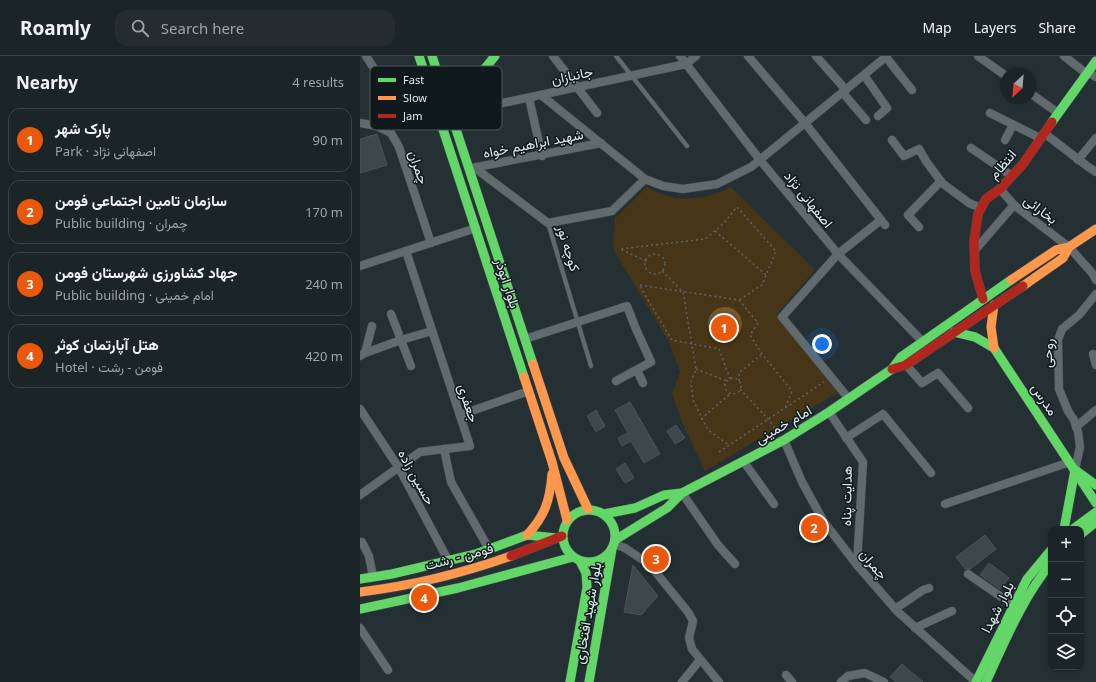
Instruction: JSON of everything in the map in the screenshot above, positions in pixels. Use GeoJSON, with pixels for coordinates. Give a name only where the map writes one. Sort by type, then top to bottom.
{"type":"FeatureCollection","features":[{"type":"Feature","properties":{"kind":"street"},"geometry":{"type":"LineString","coordinates":[[366,56],[372,66]]}},
{"type":"Feature","properties":{"kind":"street","name":"بلوار ابوذر"},"geometry":{"type":"LineString","coordinates":[[419,56],[422,66]]}},
{"type":"Feature","properties":{"kind":"street","name":"بلوار ابوذر"},"geometry":{"type":"LineString","coordinates":[[432,56],[435,66]]}},
{"type":"Feature","properties":{"kind":"street"},"geometry":{"type":"LineString","coordinates":[[487,66],[495,56]]}},
{"type":"Feature","properties":{"kind":"street"},"geometry":{"type":"LineString","coordinates":[[553,56],[597,113]]}},
{"type":"Feature","properties":{"kind":"street","name":"اصفهانی نژاد"},"geometry":{"type":"LineString","coordinates":[[680,56],[760,160],[838,254],[922,341]]}},
{"type":"Feature","properties":{"kind":"street","name":"جانبازان"},"geometry":{"type":"LineString","coordinates":[[502,103],[686,64],[696,56]]}},
{"type":"Feature","properties":{"kind":"street"},"geometry":{"type":"LineString","coordinates":[[748,56],[805,123],[883,222],[838,254],[782,317],[849,399]]}},
{"type":"Feature","properties":{"kind":"street"},"geometry":{"type":"LineString","coordinates":[[816,56],[866,120]]}},
{"type":"Feature","properties":{"kind":"street"},"geometry":{"type":"LineString","coordinates":[[540,95],[645,179],[663,186],[683,189],[716,184],[751,167],[886,56],[912,90]]}},
{"type":"Feature","properties":{"kind":"street"},"geometry":{"type":"LineString","coordinates":[[980,56],[1000,71]]}},
{"type":"Feature","properties":{"kind":"street"},"geometry":{"type":"LineString","coordinates":[[1064,56],[1090,74]]}},
{"type":"Feature","properties":{"kind":"street","name":"انتظام"},"geometry":{"type":"LineString","coordinates":[[983,299],[975,271],[974,241],[978,214],[986,199],[1000,189],[1023,164],[1058,113],[1090,74],[1096,61]]}},
{"type":"Feature","properties":{"kind":"street"},"geometry":{"type":"LineString","coordinates":[[864,75],[887,108],[878,116]]}},
{"type":"Feature","properties":{"kind":"street"},"geometry":{"type":"LineString","coordinates":[[1036,97],[1058,113]]}},
{"type":"Feature","properties":{"kind":"street"},"geometry":{"type":"LineString","coordinates":[[529,98],[542,156]]}},
{"type":"Feature","properties":{"kind":"street"},"geometry":{"type":"LineString","coordinates":[[990,113],[1013,125],[1042,135],[1096,172]]}},
{"type":"Feature","properties":{"kind":"street","name":"چمران"},"geometry":{"type":"LineString","coordinates":[[360,123],[370,125]]}},
{"type":"Feature","properties":{"kind":"street"},"geometry":{"type":"LineString","coordinates":[[1005,140],[1013,125]]}},
{"type":"Feature","properties":{"kind":"street","name":"چمران"},"geometry":{"type":"LineString","coordinates":[[385,130],[391,133],[399,147],[431,242]]}},
{"type":"Feature","properties":{"kind":"street","name":"بلوار ابوذر"},"geometry":{"type":"LineString","coordinates":[[444,130],[552,462],[567,520]]}},
{"type":"Feature","properties":{"kind":"street","name":"بلوار ابوذر"},"geometry":{"type":"LineString","coordinates":[[457,130],[472,168],[487,224],[564,458],[588,509]]}},
{"type":"Feature","properties":{"kind":"street"},"geometry":{"type":"LineString","coordinates":[[1078,160],[1096,138]]}},
{"type":"Feature","properties":{"kind":"street"},"geometry":{"type":"LineString","coordinates":[[892,140],[904,156],[919,149],[940,181],[969,204],[981,208]]}},
{"type":"Feature","properties":{"kind":"street","name":"شهید ابراهیم خواه"},"geometry":{"type":"LineString","coordinates":[[472,168],[542,156],[601,143]]}},
{"type":"Feature","properties":{"kind":"street"},"geometry":{"type":"LineString","coordinates":[[971,148],[1012,176]]}},
{"type":"Feature","properties":{"kind":"street","name":"کوچه نور"},"geometry":{"type":"LineString","coordinates":[[472,168],[548,223]]}},
{"type":"Feature","properties":{"kind":"street"},"geometry":{"type":"LineString","coordinates":[[548,223],[612,211],[645,179]]}},
{"type":"Feature","properties":{"kind":"street"},"geometry":{"type":"LineString","coordinates":[[919,227],[908,215],[940,181]]}},
{"type":"Feature","properties":{"kind":"street","name":"بخارائی"},"geometry":{"type":"LineString","coordinates":[[1000,189],[1014,205],[1069,247]]}},
{"type":"Feature","properties":{"kind":"street"},"geometry":{"type":"LineString","coordinates":[[974,250],[1014,205]]}},
{"type":"Feature","properties":{"kind":"street"},"geometry":{"type":"LineString","coordinates":[[360,266],[487,224]]}},
{"type":"Feature","properties":{"kind":"street","name":"امام خمینی"},"geometry":{"type":"LineString","coordinates":[[614,544],[667,508],[682,493],[784,440],[849,399],[892,369],[901,357],[922,341],[983,299],[1056,250],[1069,247],[1096,229]]}},
{"type":"Feature","properties":{"kind":"street"},"geometry":{"type":"LineString","coordinates":[[1069,247],[1095,277]]}},
{"type":"Feature","properties":{"kind":"street","name":"امام خمینی"},"geometry":{"type":"LineString","coordinates":[[892,369],[906,365],[1063,258],[1069,247]]}},
{"type":"Feature","properties":{"kind":"street","name":"جعفری"},"geometry":{"type":"LineString","coordinates":[[360,495],[420,452],[470,446],[406,251]]}},
{"type":"Feature","properties":{"kind":"street","name":"روحی"},"geometry":{"type":"LineString","coordinates":[[1073,466],[1080,447],[1074,420],[1068,411],[1059,389],[1058,340],[1062,330],[1079,315],[1096,294]]}},
{"type":"Feature","properties":{"kind":"street"},"geometry":{"type":"LineString","coordinates":[[994,305],[991,318],[991,334],[994,348]]}},
{"type":"Feature","properties":{"kind":"street"},"geometry":{"type":"LineString","coordinates":[[525,340],[627,306],[651,362],[616,381]]}},
{"type":"Feature","properties":{"kind":"street"},"geometry":{"type":"LineString","coordinates":[[391,314],[411,366]]}},
{"type":"Feature","properties":{"kind":"street"},"geometry":{"type":"LineString","coordinates":[[362,355],[372,326]]}},
{"type":"Feature","properties":{"kind":"street"},"geometry":{"type":"LineString","coordinates":[[362,355],[401,340],[432,331]]}},
{"type":"Feature","properties":{"kind":"street","name":"مدرس"},"geometry":{"type":"LineString","coordinates":[[954,332],[968,334],[982,340],[994,348],[1073,466],[1096,504]]}},
{"type":"Feature","properties":{"kind":"street"},"geometry":{"type":"LineString","coordinates":[[1093,354],[1096,365]]}},
{"type":"Feature","properties":{"kind":"street"},"geometry":{"type":"LineString","coordinates":[[906,365],[922,383],[938,373],[968,408]]}},
{"type":"Feature","properties":{"kind":"street"},"geometry":{"type":"LineString","coordinates":[[637,370],[643,382]]}},
{"type":"Feature","properties":{"kind":"street"},"geometry":{"type":"LineString","coordinates":[[460,416],[529,391]]}},
{"type":"Feature","properties":{"kind":"street","name":"حسین زاده"},"geometry":{"type":"LineString","coordinates":[[360,409],[399,468],[448,560]]}},
{"type":"Feature","properties":{"kind":"street"},"geometry":{"type":"LineString","coordinates":[[1076,427],[1096,410]]}},
{"type":"Feature","properties":{"kind":"street","name":"هدایت پناه"},"geometry":{"type":"LineString","coordinates":[[829,412],[862,462],[857,565]]}},
{"type":"Feature","properties":{"kind":"street"},"geometry":{"type":"LineString","coordinates":[[846,438],[883,414],[931,473]]}},
{"type":"Feature","properties":{"kind":"street","name":"چمران"},"geometry":{"type":"LineString","coordinates":[[784,440],[802,482],[824,522],[857,565],[895,609],[976,682]]}},
{"type":"Feature","properties":{"kind":"street"},"geometry":{"type":"LineString","coordinates":[[444,449],[451,482],[488,549]]}},
{"type":"Feature","properties":{"kind":"street"},"geometry":{"type":"LineString","coordinates":[[360,579],[476,554],[515,540],[527,534],[538,524],[547,507],[551,488],[552,462]]}},
{"type":"Feature","properties":{"kind":"street"},"geometry":{"type":"LineString","coordinates":[[744,462],[774,504]]}},
{"type":"Feature","properties":{"kind":"street"},"geometry":{"type":"LineString","coordinates":[[1073,466],[1096,485]]}},
{"type":"Feature","properties":{"kind":"street"},"geometry":{"type":"LineString","coordinates":[[945,504],[1073,466]]}},
{"type":"Feature","properties":{"kind":"street"},"geometry":{"type":"LineString","coordinates":[[1065,526],[1068,511],[1073,466]]}},
{"type":"Feature","properties":{"kind":"street"},"geometry":{"type":"LineString","coordinates":[[682,493],[718,545],[735,564]]}},
{"type":"Feature","properties":{"kind":"street","name":"امام خمینی"},"geometry":{"type":"LineString","coordinates":[[604,514],[635,508],[664,495],[682,493]]}},
{"type":"Feature","properties":{"kind":"street"},"geometry":{"type":"LineString","coordinates":[[360,609],[458,588],[547,563],[577,559],[589,562],[597,561],[604,557],[614,544],[615,536],[614,527],[604,514],[596,510],[588,509],[580,510],[573,514],[567,520],[559,537]]}},
{"type":"Feature","properties":{"kind":"street"},"geometry":{"type":"LineString","coordinates":[[1077,526],[1096,512]]}},
{"type":"Feature","properties":{"kind":"street"},"geometry":{"type":"LineString","coordinates":[[1084,532],[1096,522]]}},
{"type":"Feature","properties":{"kind":"street"},"geometry":{"type":"LineString","coordinates":[[527,534],[559,537]]}},
{"type":"Feature","properties":{"kind":"street"},"geometry":{"type":"LineString","coordinates":[[559,537],[565,548],[577,559]]}},
{"type":"Feature","properties":{"kind":"street","name":"فومن - رشت"},"geometry":{"type":"LineString","coordinates":[[360,592],[373,591],[446,575],[520,552],[559,537]]}},
{"type":"Feature","properties":{"kind":"street"},"geometry":{"type":"LineString","coordinates":[[360,542],[362,542],[369,556],[373,576]]}},
{"type":"Feature","properties":{"kind":"street"},"geometry":{"type":"LineString","coordinates":[[614,544],[625,548],[648,564],[688,612],[693,621],[689,643],[700,660],[719,682]]}},
{"type":"Feature","properties":{"kind":"street","name":"بلوار شهید افتخاری"},"geometry":{"type":"LineString","coordinates":[[592,680],[614,544]]}},
{"type":"Feature","properties":{"kind":"street","name":"بلوار شهدا"},"geometry":{"type":"LineString","coordinates":[[976,682],[1027,579],[1048,554]]}},
{"type":"Feature","properties":{"kind":"street","name":"بلوار شهید افتخاری"},"geometry":{"type":"LineString","coordinates":[[570,682],[587,587],[586,573],[577,559]]}},
{"type":"Feature","properties":{"kind":"street","name":"بلوار شهدا"},"geometry":{"type":"LineString","coordinates":[[986,682],[1034,584],[1048,568]]}},
{"type":"Feature","properties":{"kind":"street"},"geometry":{"type":"LineString","coordinates":[[968,574],[1013,605]]}},
{"type":"Feature","properties":{"kind":"street"},"geometry":{"type":"LineString","coordinates":[[895,609],[923,590],[929,588]]}},
{"type":"Feature","properties":{"kind":"street"},"geometry":{"type":"LineString","coordinates":[[915,628],[952,611]]}},
{"type":"Feature","properties":{"kind":"street"},"geometry":{"type":"LineString","coordinates":[[360,628],[388,670]]}},
{"type":"Feature","properties":{"kind":"street"},"geometry":{"type":"LineString","coordinates":[[682,682],[700,660]]}},
{"type":"Feature","properties":{"kind":"street"},"geometry":{"type":"LineString","coordinates":[[841,682],[848,676],[865,674],[884,682]]}},
{"type":"Feature","properties":{"kind":"street"},"geometry":{"type":"LineString","coordinates":[[786,675],[792,682]]}},
{"type":"Feature","properties":{"kind":"lane"},"geometry":{"type":"LineString","coordinates":[[616,56],[687,146]]}},
{"type":"Feature","properties":{"kind":"lane","name":"کوچه نور"},"geometry":{"type":"LineString","coordinates":[[548,223],[591,366]]}},
{"type":"Feature","properties":{"kind":"path"},"geometry":{"type":"LineString","coordinates":[[646,261],[620,249],[705,239],[724,223],[737,207],[776,252],[762,286],[739,300],[639,286],[672,340],[719,349],[730,379]]}},
{"type":"Feature","properties":{"kind":"path"},"geometry":{"type":"LineString","coordinates":[[716,230],[766,275]]}},
{"type":"Feature","properties":{"kind":"path"},"geometry":{"type":"LineString","coordinates":[[651,255],[659,255],[664,261],[664,268],[662,271],[651,274],[646,268],[646,261],[651,255]]}},
{"type":"Feature","properties":{"kind":"path"},"geometry":{"type":"LineString","coordinates":[[662,271],[683,292],[693,344],[696,369],[691,382],[693,400],[701,419],[708,430],[729,445]]}},
{"type":"Feature","properties":{"kind":"path"},"geometry":{"type":"LineString","coordinates":[[739,300],[758,323],[750,335],[762,354],[792,390],[785,408]]}},
{"type":"Feature","properties":{"kind":"path"},"geometry":{"type":"LineString","coordinates":[[762,354],[739,373],[740,389],[768,419],[784,440]]}},
{"type":"Feature","properties":{"kind":"path"},"geometry":{"type":"LineString","coordinates":[[696,369],[727,381]]}},
{"type":"Feature","properties":{"kind":"path"},"geometry":{"type":"LineString","coordinates":[[719,452],[831,377]]}},
{"type":"Feature","properties":{"kind":"path"},"geometry":{"type":"LineString","coordinates":[[730,394],[726,389],[727,381],[733,378],[739,381]]}},
{"type":"Feature","properties":{"kind":"path"},"geometry":{"type":"LineString","coordinates":[[701,419],[730,394],[736,394],[740,389]]}},
{"type":"Feature","properties":{"kind":"shaded area"},"geometry":{"type":"Polygon","coordinates":[[[647,187],[668,196],[689,199],[700,198],[731,187],[815,270],[777,314],[839,392],[705,471],[682,422],[672,394],[680,372],[669,342],[614,251],[613,240],[615,218],[647,187]]]}},
{"type":"Feature","properties":{"kind":"shaded area"},"geometry":{"type":"Polygon","coordinates":[[[725,307],[731,308],[737,312],[741,318],[741,330],[737,336],[731,340],[725,341],[719,340],[713,336],[709,330],[708,324],[709,318],[713,312],[719,308],[725,307]]]}},
{"type":"Feature","properties":{"kind":"building"},"geometry":{"type":"Polygon","coordinates":[[[377,134],[387,165],[360,173],[360,139],[377,134]]]}},
{"type":"Feature","properties":{"kind":"building"},"geometry":{"type":"Polygon","coordinates":[[[630,402],[660,454],[644,463],[631,441],[622,446],[618,438],[628,433],[615,410],[630,402]]]}},
{"type":"Feature","properties":{"kind":"building"},"geometry":{"type":"Polygon","coordinates":[[[596,410],[605,426],[596,432],[587,416],[596,410]]]}},
{"type":"Feature","properties":{"kind":"building"},"geometry":{"type":"Polygon","coordinates":[[[676,425],[685,438],[675,444],[667,431],[676,425]]]}},
{"type":"Feature","properties":{"kind":"building"},"geometry":{"type":"Polygon","coordinates":[[[625,463],[634,478],[625,483],[616,469],[625,463]]]}},
{"type":"Feature","properties":{"kind":"building"},"geometry":{"type":"Polygon","coordinates":[[[985,535],[996,549],[970,569],[965,569],[956,557],[985,535]]]}},
{"type":"Feature","properties":{"kind":"building"},"geometry":{"type":"Polygon","coordinates":[[[989,563],[1009,578],[1000,589],[980,575],[989,563]]]}},
{"type":"Feature","properties":{"kind":"building"},"geometry":{"type":"Polygon","coordinates":[[[633,565],[658,596],[641,615],[624,612],[633,565]]]}},
{"type":"Feature","properties":{"kind":"building"},"geometry":{"type":"Polygon","coordinates":[[[902,664],[923,682],[896,682],[890,677],[902,664]]]}},
{"type":"Feature","properties":{"kind":"traffic: fast"},"geometry":{"type":"LineString","coordinates":[[419,56],[422,66]]}},
{"type":"Feature","properties":{"kind":"traffic: fast"},"geometry":{"type":"LineString","coordinates":[[432,56],[435,66]]}},
{"type":"Feature","properties":{"kind":"traffic: fast"},"geometry":{"type":"LineString","coordinates":[[487,66],[495,56]]}},
{"type":"Feature","properties":{"kind":"traffic: fast"},"geometry":{"type":"LineString","coordinates":[[1052,122],[1096,61]]}},
{"type":"Feature","properties":{"kind":"traffic: fast"},"geometry":{"type":"LineString","coordinates":[[443,130],[524,377]]}},
{"type":"Feature","properties":{"kind":"traffic: fast"},"geometry":{"type":"LineString","coordinates":[[456,130],[533,364]]}},
{"type":"Feature","properties":{"kind":"traffic: fast"},"geometry":{"type":"LineString","coordinates":[[615,540],[667,508],[682,493],[784,440],[829,412],[892,369],[901,357],[1011,280]]}},
{"type":"Feature","properties":{"kind":"traffic: fast"},"geometry":{"type":"LineString","coordinates":[[954,332],[975,337],[994,348],[1096,503]]}},
{"type":"Feature","properties":{"kind":"traffic: fast"},"geometry":{"type":"LineString","coordinates":[[1065,526],[1075,470],[1096,485]]}},
{"type":"Feature","properties":{"kind":"traffic: fast"},"geometry":{"type":"LineString","coordinates":[[604,514],[635,508],[664,495],[682,493]]}},
{"type":"Feature","properties":{"kind":"traffic: fast"},"geometry":{"type":"LineString","coordinates":[[584,510],[594,510],[608,517],[615,531],[615,536],[615,541],[608,555],[594,562],[584,562],[574,558],[567,551],[563,541],[563,531],[567,521],[574,514],[584,510]]}},
{"type":"Feature","properties":{"kind":"traffic: fast"},"geometry":{"type":"LineString","coordinates":[[1077,526],[1096,512]]}},
{"type":"Feature","properties":{"kind":"traffic: fast"},"geometry":{"type":"LineString","coordinates":[[1084,532],[1096,522]]}},
{"type":"Feature","properties":{"kind":"traffic: fast"},"geometry":{"type":"LineString","coordinates":[[360,579],[392,574],[476,554],[527,535],[556,538]]}},
{"type":"Feature","properties":{"kind":"traffic: fast"},"geometry":{"type":"LineString","coordinates":[[589,682],[612,549]]}},
{"type":"Feature","properties":{"kind":"traffic: fast"},"geometry":{"type":"LineString","coordinates":[[976,682],[1027,579],[1048,554]]}},
{"type":"Feature","properties":{"kind":"traffic: fast"},"geometry":{"type":"LineString","coordinates":[[360,609],[458,588],[573,557]]}},
{"type":"Feature","properties":{"kind":"traffic: fast"},"geometry":{"type":"LineString","coordinates":[[570,682],[587,587],[586,573],[580,561]]}},
{"type":"Feature","properties":{"kind":"traffic: fast"},"geometry":{"type":"LineString","coordinates":[[986,682],[1007,636],[1031,591],[1048,567]]}},
{"type":"Feature","properties":{"kind":"traffic: slow"},"geometry":{"type":"LineString","coordinates":[[1011,280],[1056,250],[1069,247],[1096,229]]}},
{"type":"Feature","properties":{"kind":"traffic: slow"},"geometry":{"type":"LineString","coordinates":[[1023,286],[1063,258],[1069,247]]}},
{"type":"Feature","properties":{"kind":"traffic: slow"},"geometry":{"type":"LineString","coordinates":[[994,305],[991,327],[994,348]]}},
{"type":"Feature","properties":{"kind":"traffic: slow"},"geometry":{"type":"LineString","coordinates":[[533,364],[564,458],[588,509]]}},
{"type":"Feature","properties":{"kind":"traffic: slow"},"geometry":{"type":"LineString","coordinates":[[524,377],[552,462],[567,520]]}},
{"type":"Feature","properties":{"kind":"traffic: slow"},"geometry":{"type":"LineString","coordinates":[[527,535],[538,521],[546,507],[550,492],[552,474]]}},
{"type":"Feature","properties":{"kind":"traffic: slow"},"geometry":{"type":"LineString","coordinates":[[360,592],[437,578],[511,556]]}},
{"type":"Feature","properties":{"kind":"traffic: jam"},"geometry":{"type":"LineString","coordinates":[[983,299],[975,271],[974,241],[978,214],[986,199],[1000,189],[1023,164],[1052,122]]}},
{"type":"Feature","properties":{"kind":"traffic: jam"},"geometry":{"type":"LineString","coordinates":[[892,369],[906,365],[1023,286]]}},
{"type":"Feature","properties":{"kind":"traffic: jam"},"geometry":{"type":"LineString","coordinates":[[511,556],[562,536]]}},
{"type":"Feature","properties":{"kind":"place","name":"پارک شهر"},"geometry":{"type":"Point","coordinates":[724,328]}},
{"type":"Feature","properties":{"kind":"place","name":"سازمان تامین اجتماعی فومن"},"geometry":{"type":"Point","coordinates":[814,528]}},
{"type":"Feature","properties":{"kind":"place","name":"جهاد کشاورزی شهرستان فومن"},"geometry":{"type":"Point","coordinates":[656,559]}},
{"type":"Feature","properties":{"kind":"place","name":"هتل آپارتمان کوثر"},"geometry":{"type":"Point","coordinates":[424,598]}}]}
